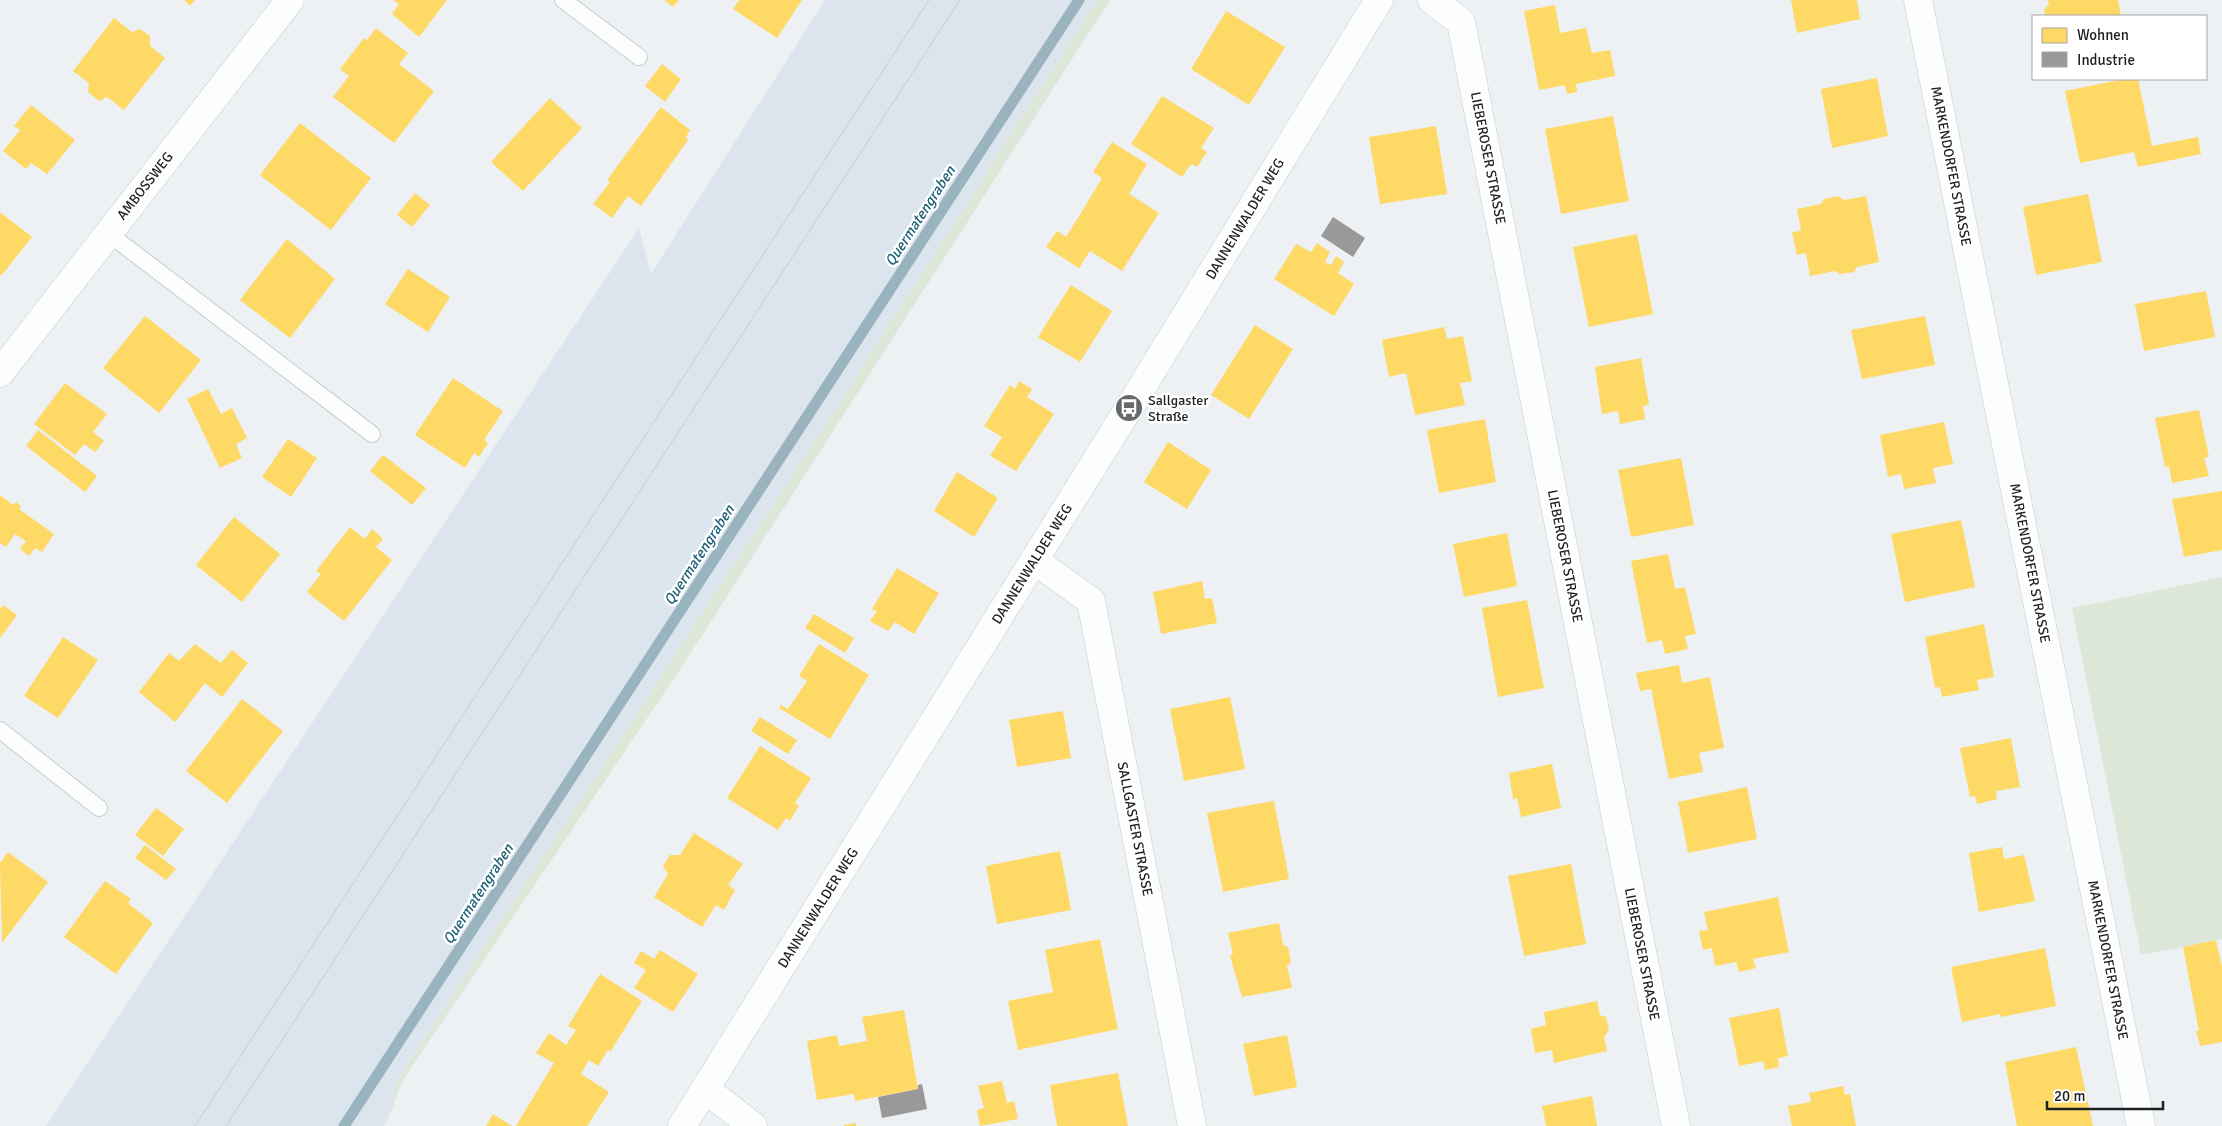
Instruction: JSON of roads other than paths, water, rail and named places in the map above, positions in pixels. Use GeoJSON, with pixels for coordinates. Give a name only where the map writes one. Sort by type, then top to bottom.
{"type":"FeatureCollection","features":[{"type":"Feature","properties":{"kind":"street","name":"AMBOSSWEG"},"geometry":{"type":"LineString","coordinates":[[0,373],[290,0]]}},
{"type":"Feature","properties":{"kind":"street","name":"DANNENWALDER WEG"},"geometry":{"type":"LineString","coordinates":[[682,1126],[1379,0]]}},
{"type":"Feature","properties":{"kind":"street","name":"LIEBEROSER STRASSE"},"geometry":{"type":"LineString","coordinates":[[1432,0],[1461,22],[1676,1126]]}},
{"type":"Feature","properties":{"kind":"street","name":"MARKENDORFER STRASSE"},"geometry":{"type":"LineString","coordinates":[[1918,0],[2141,1126]]}},
{"type":"Feature","properties":{"kind":"street","name":"SALLGASTER STRASSE"},"geometry":{"type":"LineString","coordinates":[[1034,560],[1091,601],[1192,1126]]}},
{"type":"Feature","properties":{"kind":"street"},"geometry":{"type":"LineString","coordinates":[[705,1089],[753,1126]]}},
{"type":"Feature","properties":{"kind":"lane"},"geometry":{"type":"LineString","coordinates":[[563,0],[639,57]]}},
{"type":"Feature","properties":{"kind":"lane"},"geometry":{"type":"LineString","coordinates":[[109,234],[372,434]]}},
{"type":"Feature","properties":{"kind":"lane"},"geometry":{"type":"LineString","coordinates":[[0,730],[99,808]]}},
{"type":"Feature","properties":{"kind":"waterway","name":"Quermatengraben"},"geometry":{"type":"LineString","coordinates":[[344,1126],[1079,0]]}},
{"type":"Feature","properties":{"kind":"tram line"},"geometry":{"type":"LineString","coordinates":[[195,1126],[929,0]]}},
{"type":"Feature","properties":{"kind":"tram line"},"geometry":{"type":"LineString","coordinates":[[226,1126],[960,0]]}},
{"type":"Feature","properties":{"kind":"place","name":"Sallgaster Straße"},"geometry":{"type":"Point","coordinates":[1129,408]}}]}
